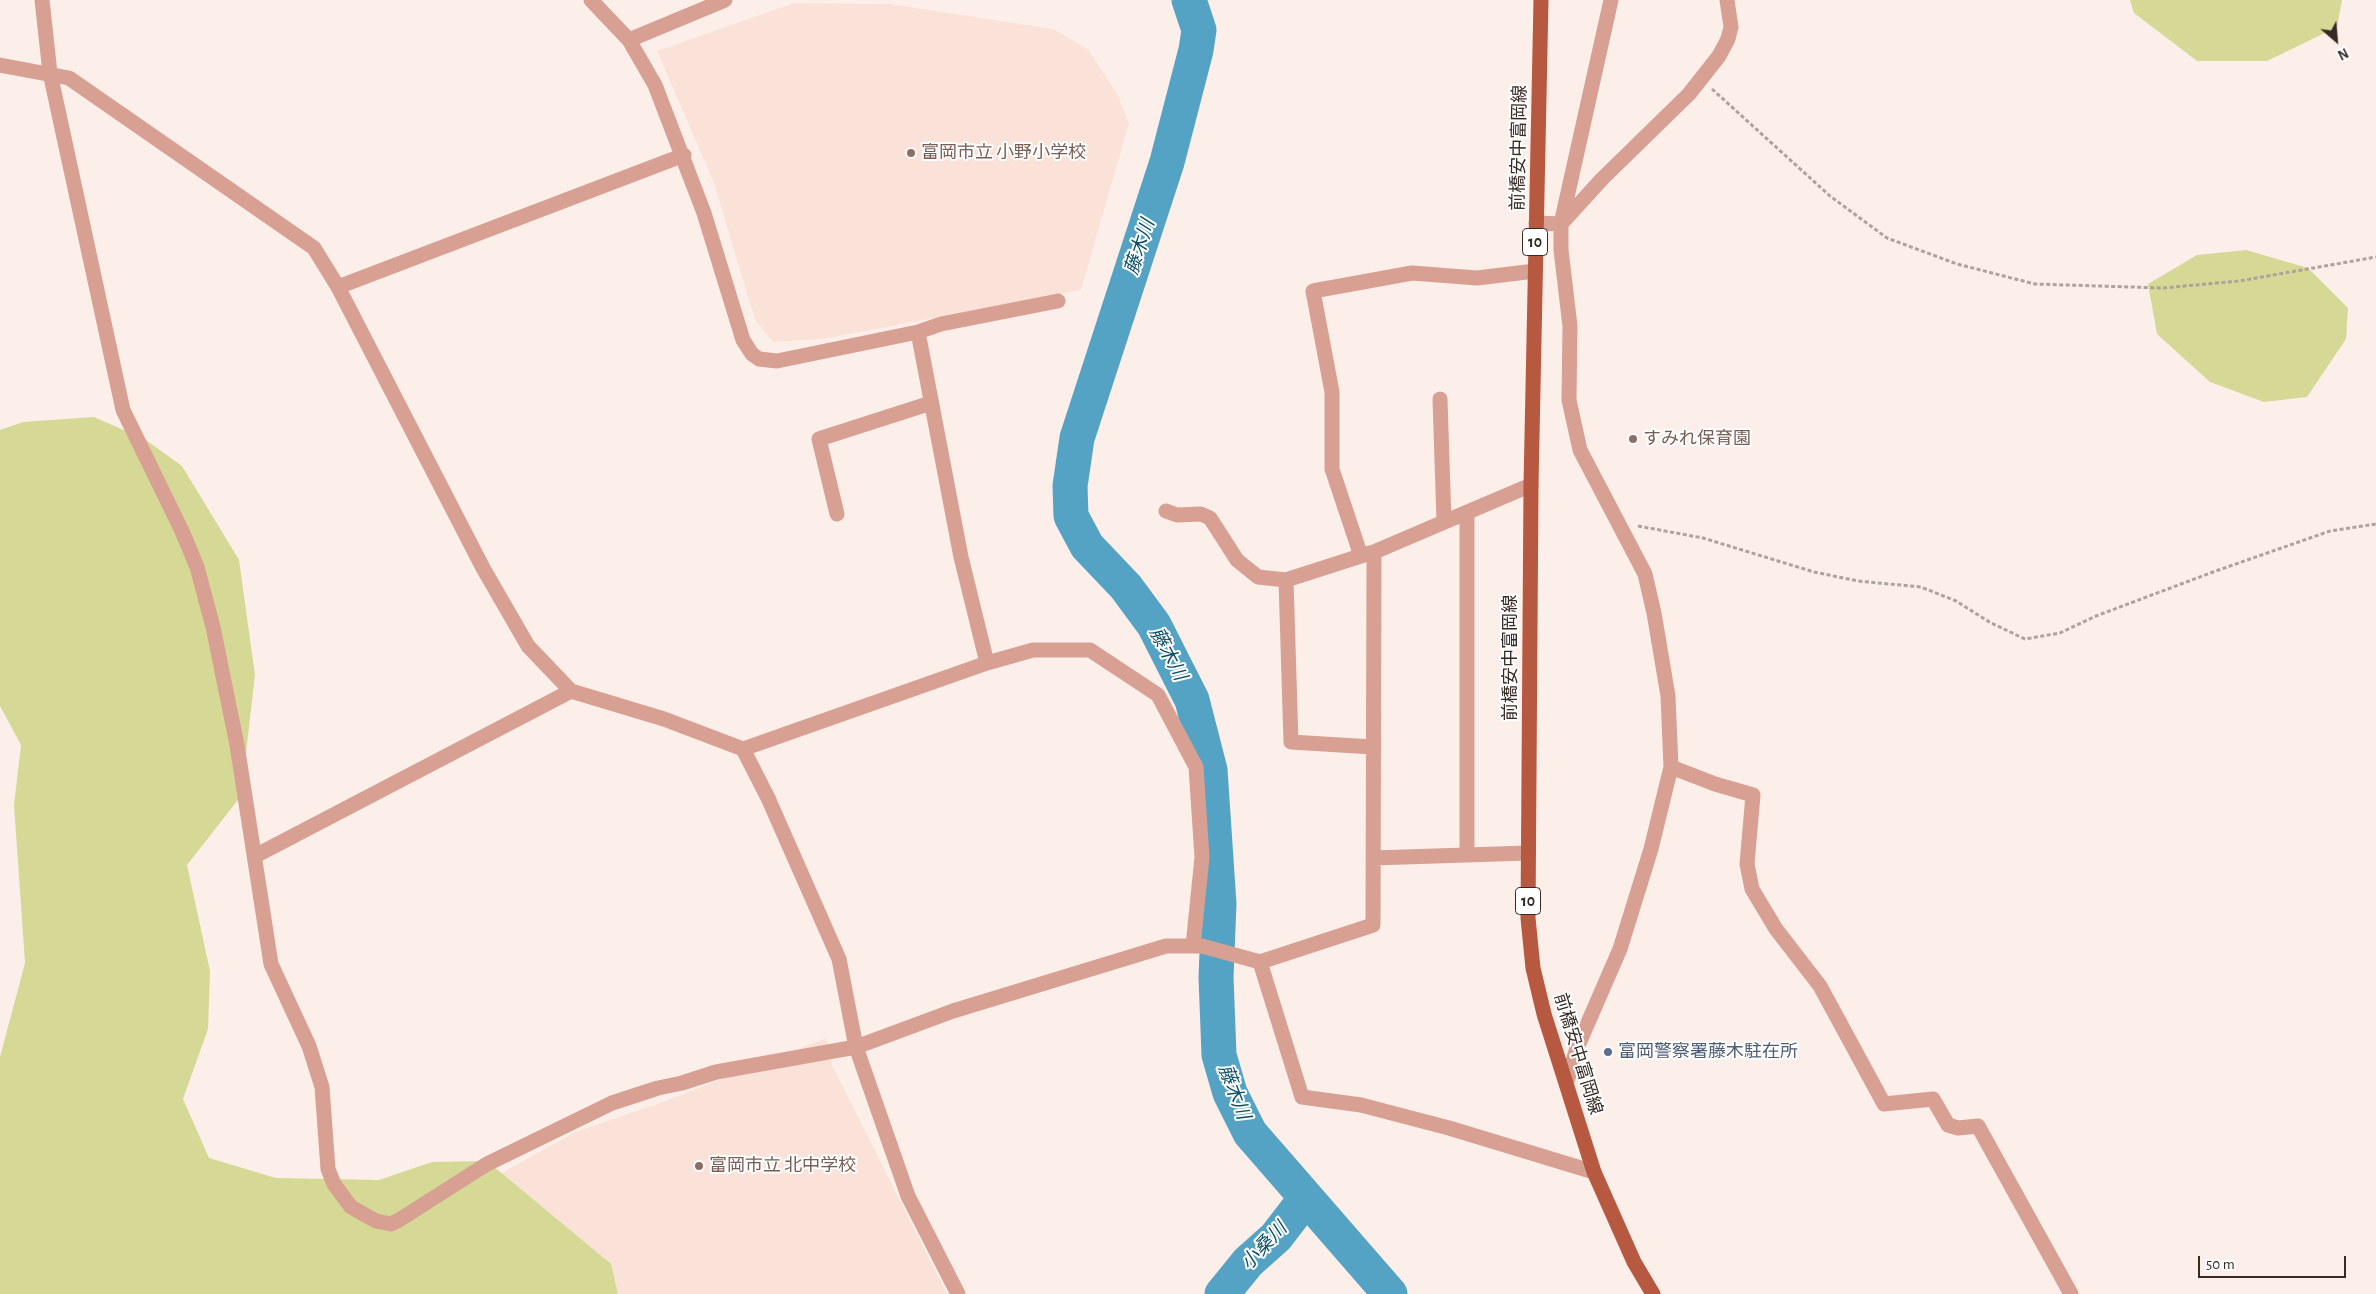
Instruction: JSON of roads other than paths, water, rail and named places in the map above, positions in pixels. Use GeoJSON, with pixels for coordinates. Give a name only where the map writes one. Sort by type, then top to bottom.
{"type":"FeatureCollection","features":[{"type":"Feature","properties":{"kind":"main road","name":"前橋安中富岡線"},"geometry":{"type":"LineString","coordinates":[[1541,0],[1531,485],[1528,918],[1533,968],[1544,1014],[1594,1172],[1634,1262],[1653,1294]]}},
{"type":"Feature","properties":{"kind":"street"},"geometry":{"type":"LineString","coordinates":[[42,0],[50,73],[123,410],[182,531],[196,567],[213,627],[237,745],[272,964],[309,1046],[322,1087],[328,1168],[334,1184],[351,1207],[376,1221],[391,1224],[487,1164],[612,1103],[716,1072],[856,1046],[953,1011],[1166,946],[1197,946],[1260,962],[1372,925],[1374,748],[1368,554],[1344,508],[1332,469],[1332,392],[1313,291],[1412,273],[1477,278],[1535,271]]}},
{"type":"Feature","properties":{"kind":"street"},"geometry":{"type":"LineString","coordinates":[[590,0],[629,40],[655,84],[684,155],[743,340],[752,354],[759,358],[777,361],[918,332],[941,324],[1058,301]]}},
{"type":"Feature","properties":{"kind":"street"},"geometry":{"type":"LineString","coordinates":[[629,40],[725,0]]}},
{"type":"Feature","properties":{"kind":"street"},"geometry":{"type":"LineString","coordinates":[[1566,1081],[1577,1048],[1620,949],[1651,849],[1671,767],[1668,696],[1654,613],[1645,574],[1615,521],[1580,450],[1569,400],[1570,326],[1561,250],[1561,224],[1611,0]]}},
{"type":"Feature","properties":{"kind":"street"},"geometry":{"type":"LineString","coordinates":[[1536,223],[1561,224],[1602,179],[1689,94],[1719,56],[1728,39],[1731,27],[1727,0]]}},
{"type":"Feature","properties":{"kind":"street"},"geometry":{"type":"LineString","coordinates":[[0,65],[69,78],[314,248],[338,287],[479,559],[528,646],[571,691],[664,719],[743,749],[986,664],[1033,650],[1090,650],[1158,695],[1196,767],[1202,857],[1197,946]]}},
{"type":"Feature","properties":{"kind":"street"},"geometry":{"type":"LineString","coordinates":[[338,287],[684,155]]}},
{"type":"Feature","properties":{"kind":"street"},"geometry":{"type":"LineString","coordinates":[[918,332],[961,557],[986,664]]}},
{"type":"Feature","properties":{"kind":"street"},"geometry":{"type":"LineString","coordinates":[[1440,399],[1444,522]]}},
{"type":"Feature","properties":{"kind":"street"},"geometry":{"type":"LineString","coordinates":[[837,514],[818,439],[931,403]]}},
{"type":"Feature","properties":{"kind":"street"},"geometry":{"type":"LineString","coordinates":[[1166,511],[1177,514],[1201,514],[1210,518],[1237,560],[1258,577],[1286,580],[1368,554],[1531,485]]}},
{"type":"Feature","properties":{"kind":"street"},"geometry":{"type":"LineString","coordinates":[[1467,512],[1467,855]]}},
{"type":"Feature","properties":{"kind":"street"},"geometry":{"type":"LineString","coordinates":[[1286,580],[1291,742],[1374,748]]}},
{"type":"Feature","properties":{"kind":"street"},"geometry":{"type":"LineString","coordinates":[[254,856],[571,691]]}},
{"type":"Feature","properties":{"kind":"street"},"geometry":{"type":"LineString","coordinates":[[743,749],[768,798],[839,959],[856,1046],[908,1196],[958,1294]]}},
{"type":"Feature","properties":{"kind":"street"},"geometry":{"type":"LineString","coordinates":[[1671,767],[1715,784],[1753,795],[1747,864],[1752,889],[1776,930],[1820,986],[1884,1104],[1933,1099],[1948,1125],[1958,1128],[1978,1126],[2071,1294]]}},
{"type":"Feature","properties":{"kind":"street"},"geometry":{"type":"LineString","coordinates":[[1373,858],[1528,853]]}},
{"type":"Feature","properties":{"kind":"street"},"geometry":{"type":"LineString","coordinates":[[1260,962],[1302,1098],[1361,1105],[1378,1109],[1449,1128],[1594,1172]]}},
{"type":"Feature","properties":{"kind":"waterway","name":"藤木川"},"geometry":{"type":"LineString","coordinates":[[1189,0],[1199,30],[1196,50],[1167,162],[1077,438],[1070,486],[1071,516],[1087,546],[1126,587],[1154,625],[1192,700],[1210,770],[1219,904],[1216,977],[1219,1055],[1230,1093],[1250,1133],[1390,1294]]}},
{"type":"Feature","properties":{"kind":"waterway","name":"小桑川"},"geometry":{"type":"LineString","coordinates":[[1222,1294],[1248,1262],[1276,1237],[1306,1198]]}},
{"type":"Feature","properties":{"kind":"place","name":"富岡市立 小野小学校"},"geometry":{"type":"Point","coordinates":[911,153]}},
{"type":"Feature","properties":{"kind":"place","name":"すみれ保育園"},"geometry":{"type":"Point","coordinates":[1633,439]}},
{"type":"Feature","properties":{"kind":"place","name":"富岡警察署藤木駐在所"},"geometry":{"type":"Point","coordinates":[1608,1052]}},
{"type":"Feature","properties":{"kind":"place","name":"富岡市立 北中学校"},"geometry":{"type":"Point","coordinates":[699,1166]}}]}
